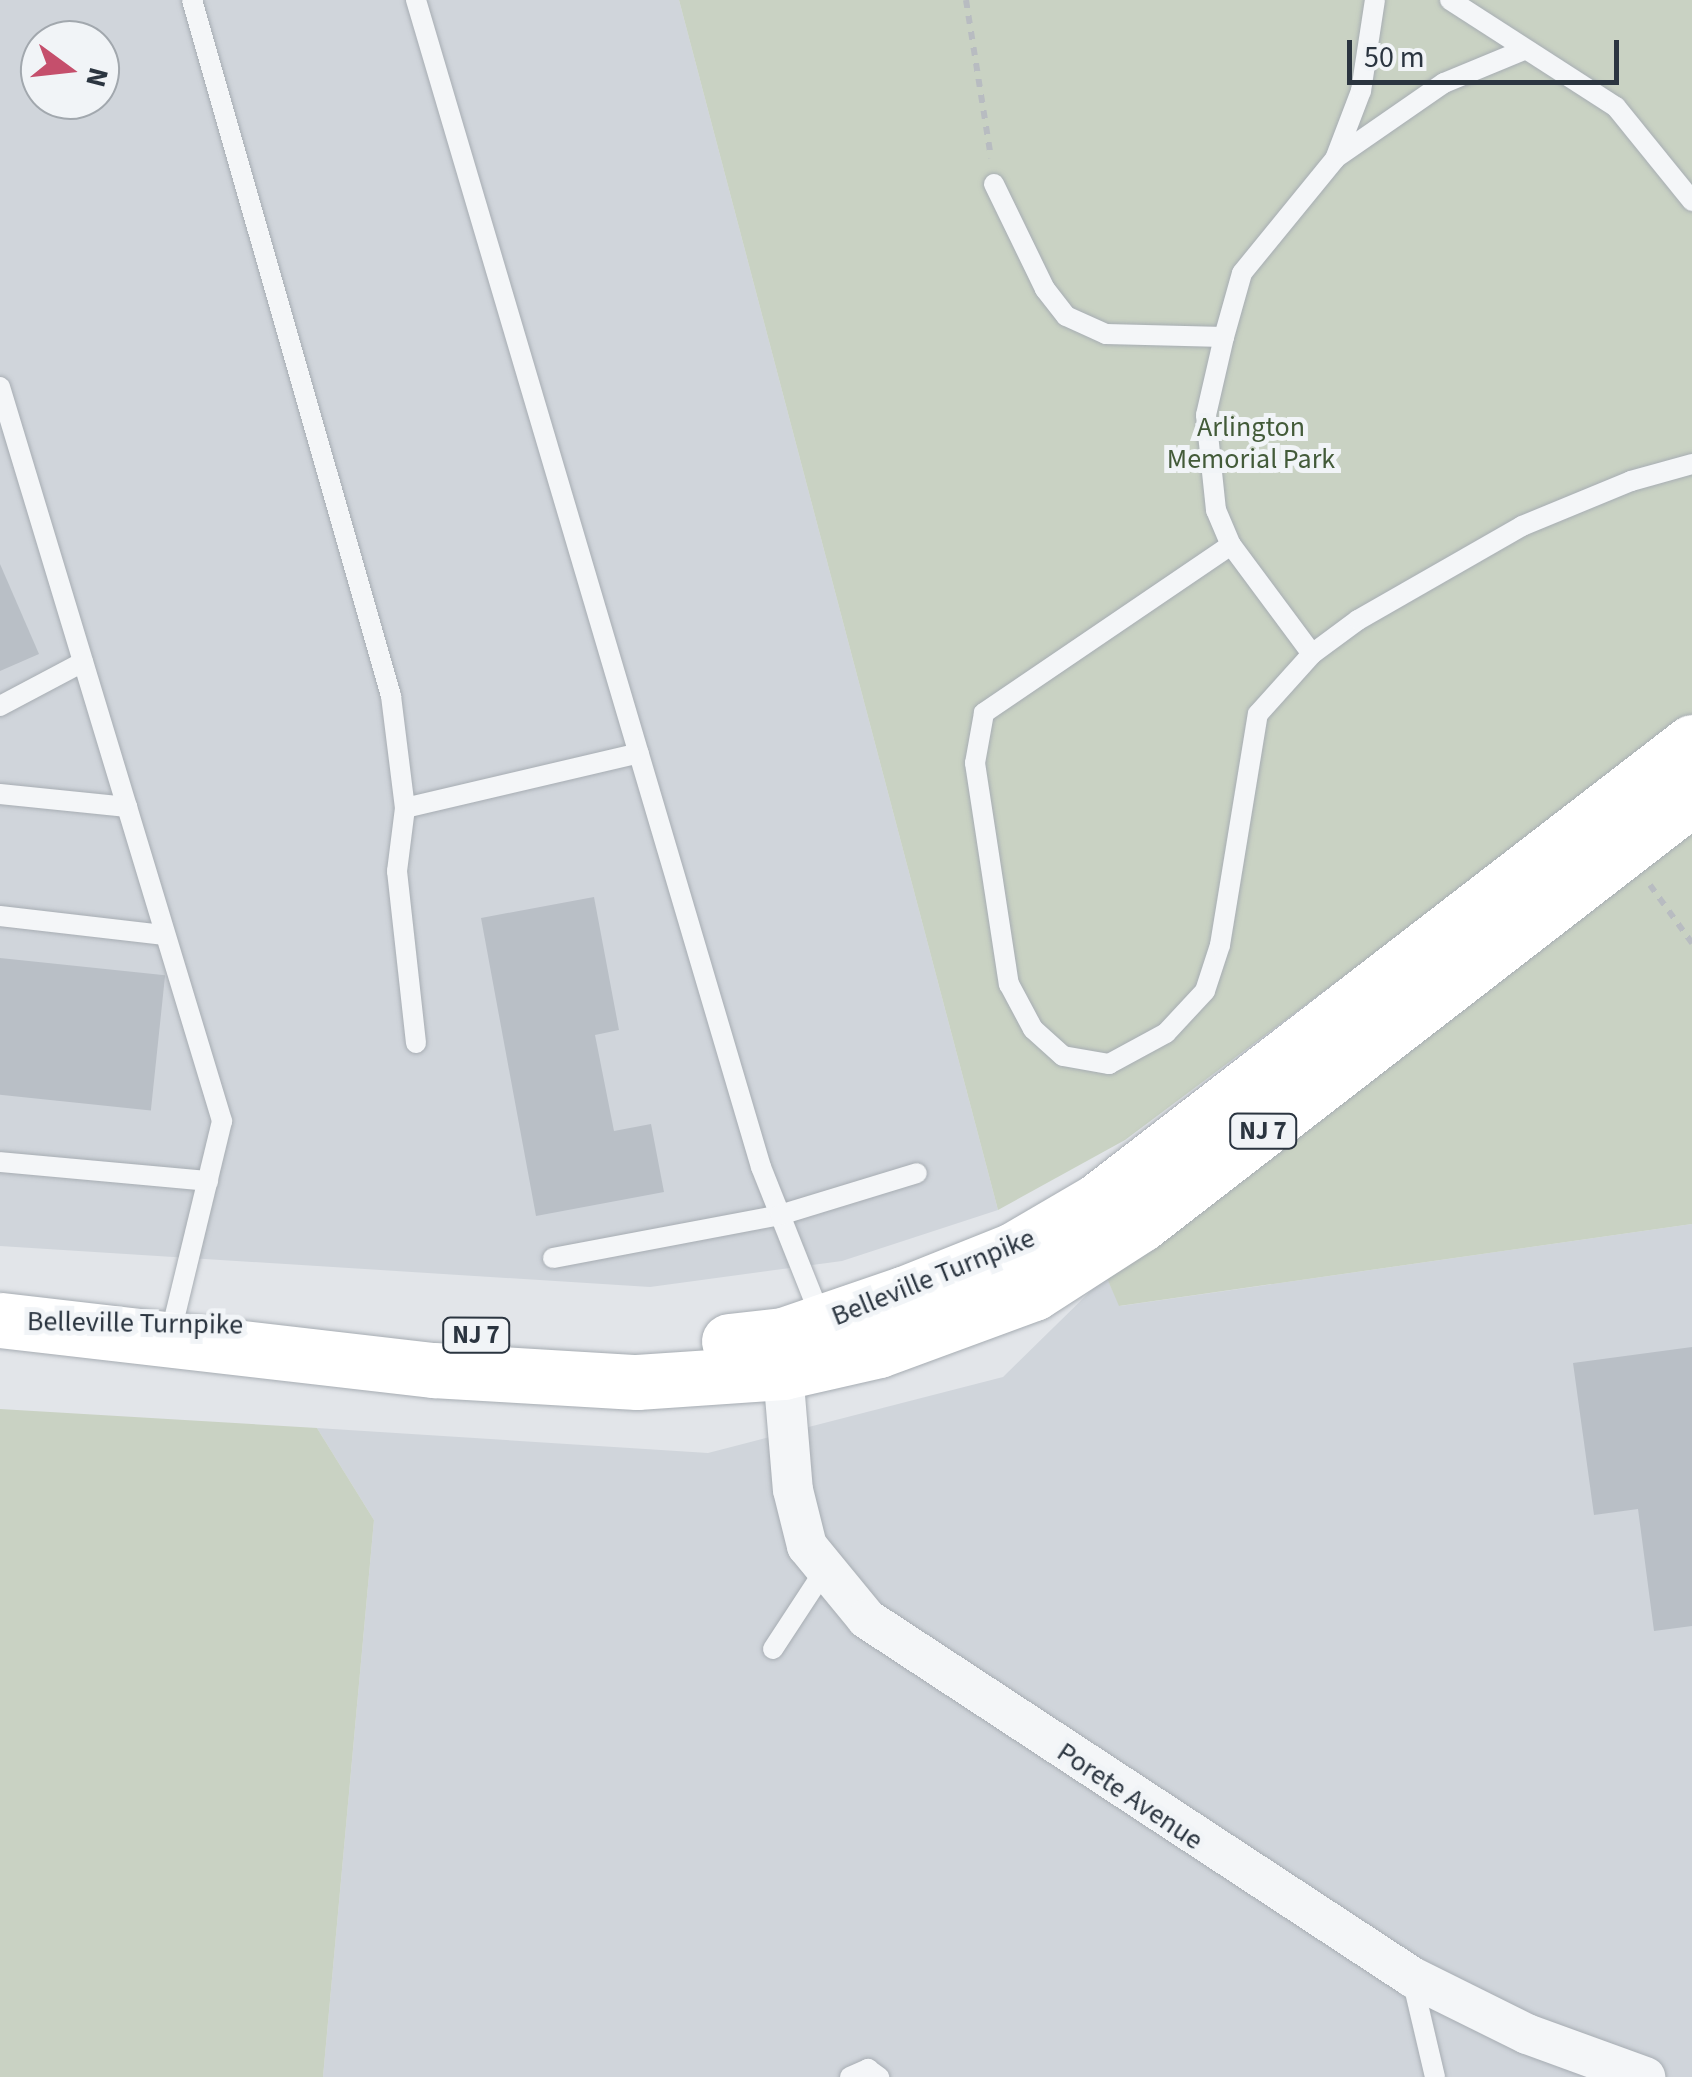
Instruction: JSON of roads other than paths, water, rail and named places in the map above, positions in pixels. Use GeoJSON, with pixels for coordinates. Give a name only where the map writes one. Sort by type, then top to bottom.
{"type":"FeatureCollection","features":[{"type":"Feature","properties":{"kind":"main road","name":"Belleville Turnpike"},"geometry":{"type":"LineString","coordinates":[[6,1321],[451,1371],[637,1382],[795,1343],[1013,1250],[1097,1201],[1692,742]]}},
{"type":"Feature","properties":{"kind":"main road","name":"Belleville Turnpike"},"geometry":{"type":"LineString","coordinates":[[6,1321],[312,1325],[620,1347],[795,1343],[879,1350],[1034,1293],[1140,1224],[1692,798]]}},
{"type":"Feature","properties":{"kind":"street","name":"Porete Avenue"},"geometry":{"type":"LineString","coordinates":[[795,1343],[796,1507],[807,1546],[848,1603],[891,1638],[1412,1977],[1527,2034],[1642,2076]]}},
{"type":"Feature","properties":{"kind":"lane"},"geometry":{"type":"LineString","coordinates":[[192,0],[391,696],[405,808],[397,871],[416,1043]]}},
{"type":"Feature","properties":{"kind":"lane"},"geometry":{"type":"LineString","coordinates":[[416,0],[780,1216],[795,1343]]}},
{"type":"Feature","properties":{"kind":"lane"},"geometry":{"type":"LineString","coordinates":[[1336,158],[1361,91],[1376,0]]}},
{"type":"Feature","properties":{"kind":"lane"},"geometry":{"type":"LineString","coordinates":[[1450,0],[1524,50],[1564,68],[1616,106],[1692,201]]}},
{"type":"Feature","properties":{"kind":"lane"},"geometry":{"type":"LineString","coordinates":[[1312,654],[1231,546],[1216,510],[1206,415],[1242,273],[1336,158],[1444,83],[1524,50]]}},
{"type":"Feature","properties":{"kind":"lane"},"geometry":{"type":"LineString","coordinates":[[994,184],[1045,288],[1066,316],[1106,334],[1224,337]]}},
{"type":"Feature","properties":{"kind":"lane"},"geometry":{"type":"LineString","coordinates":[[0,387],[222,1121],[173,1323]]}},
{"type":"Feature","properties":{"kind":"lane"},"geometry":{"type":"LineString","coordinates":[[1231,546],[984,714],[975,762],[978,796],[1009,984],[1033,1028],[1064,1056],[1109,1064],[1166,1034],[1205,992],[1220,945],[1258,714],[1312,654],[1358,620],[1522,526],[1631,480],[1692,464]]}},
{"type":"Feature","properties":{"kind":"lane"},"geometry":{"type":"LineString","coordinates":[[0,706],[83,662]]}},
{"type":"Feature","properties":{"kind":"lane"},"geometry":{"type":"LineString","coordinates":[[405,808],[639,753]]}},
{"type":"Feature","properties":{"kind":"lane"},"geometry":{"type":"LineString","coordinates":[[0,794],[127,807]]}},
{"type":"Feature","properties":{"kind":"lane"},"geometry":{"type":"LineString","coordinates":[[0,916],[165,934]]}},
{"type":"Feature","properties":{"kind":"lane"},"geometry":{"type":"LineString","coordinates":[[0,1162],[208,1181]]}},
{"type":"Feature","properties":{"kind":"lane"},"geometry":{"type":"LineString","coordinates":[[553,1258],[780,1216],[916,1173]]}},
{"type":"Feature","properties":{"kind":"lane"},"geometry":{"type":"LineString","coordinates":[[773,1649],[824,1571]]}},
{"type":"Feature","properties":{"kind":"lane"},"geometry":{"type":"LineString","coordinates":[[1412,1977],[1434,2077]]}},
{"type":"Feature","properties":{"kind":"lane"},"geometry":{"type":"LineString","coordinates":[[850,2077],[868,2069],[879,2077]]}},
{"type":"Feature","properties":{"kind":"park label","name":"Arlington Memorial Park"},"geometry":{"type":"Point","coordinates":[1251,443]}}]}
